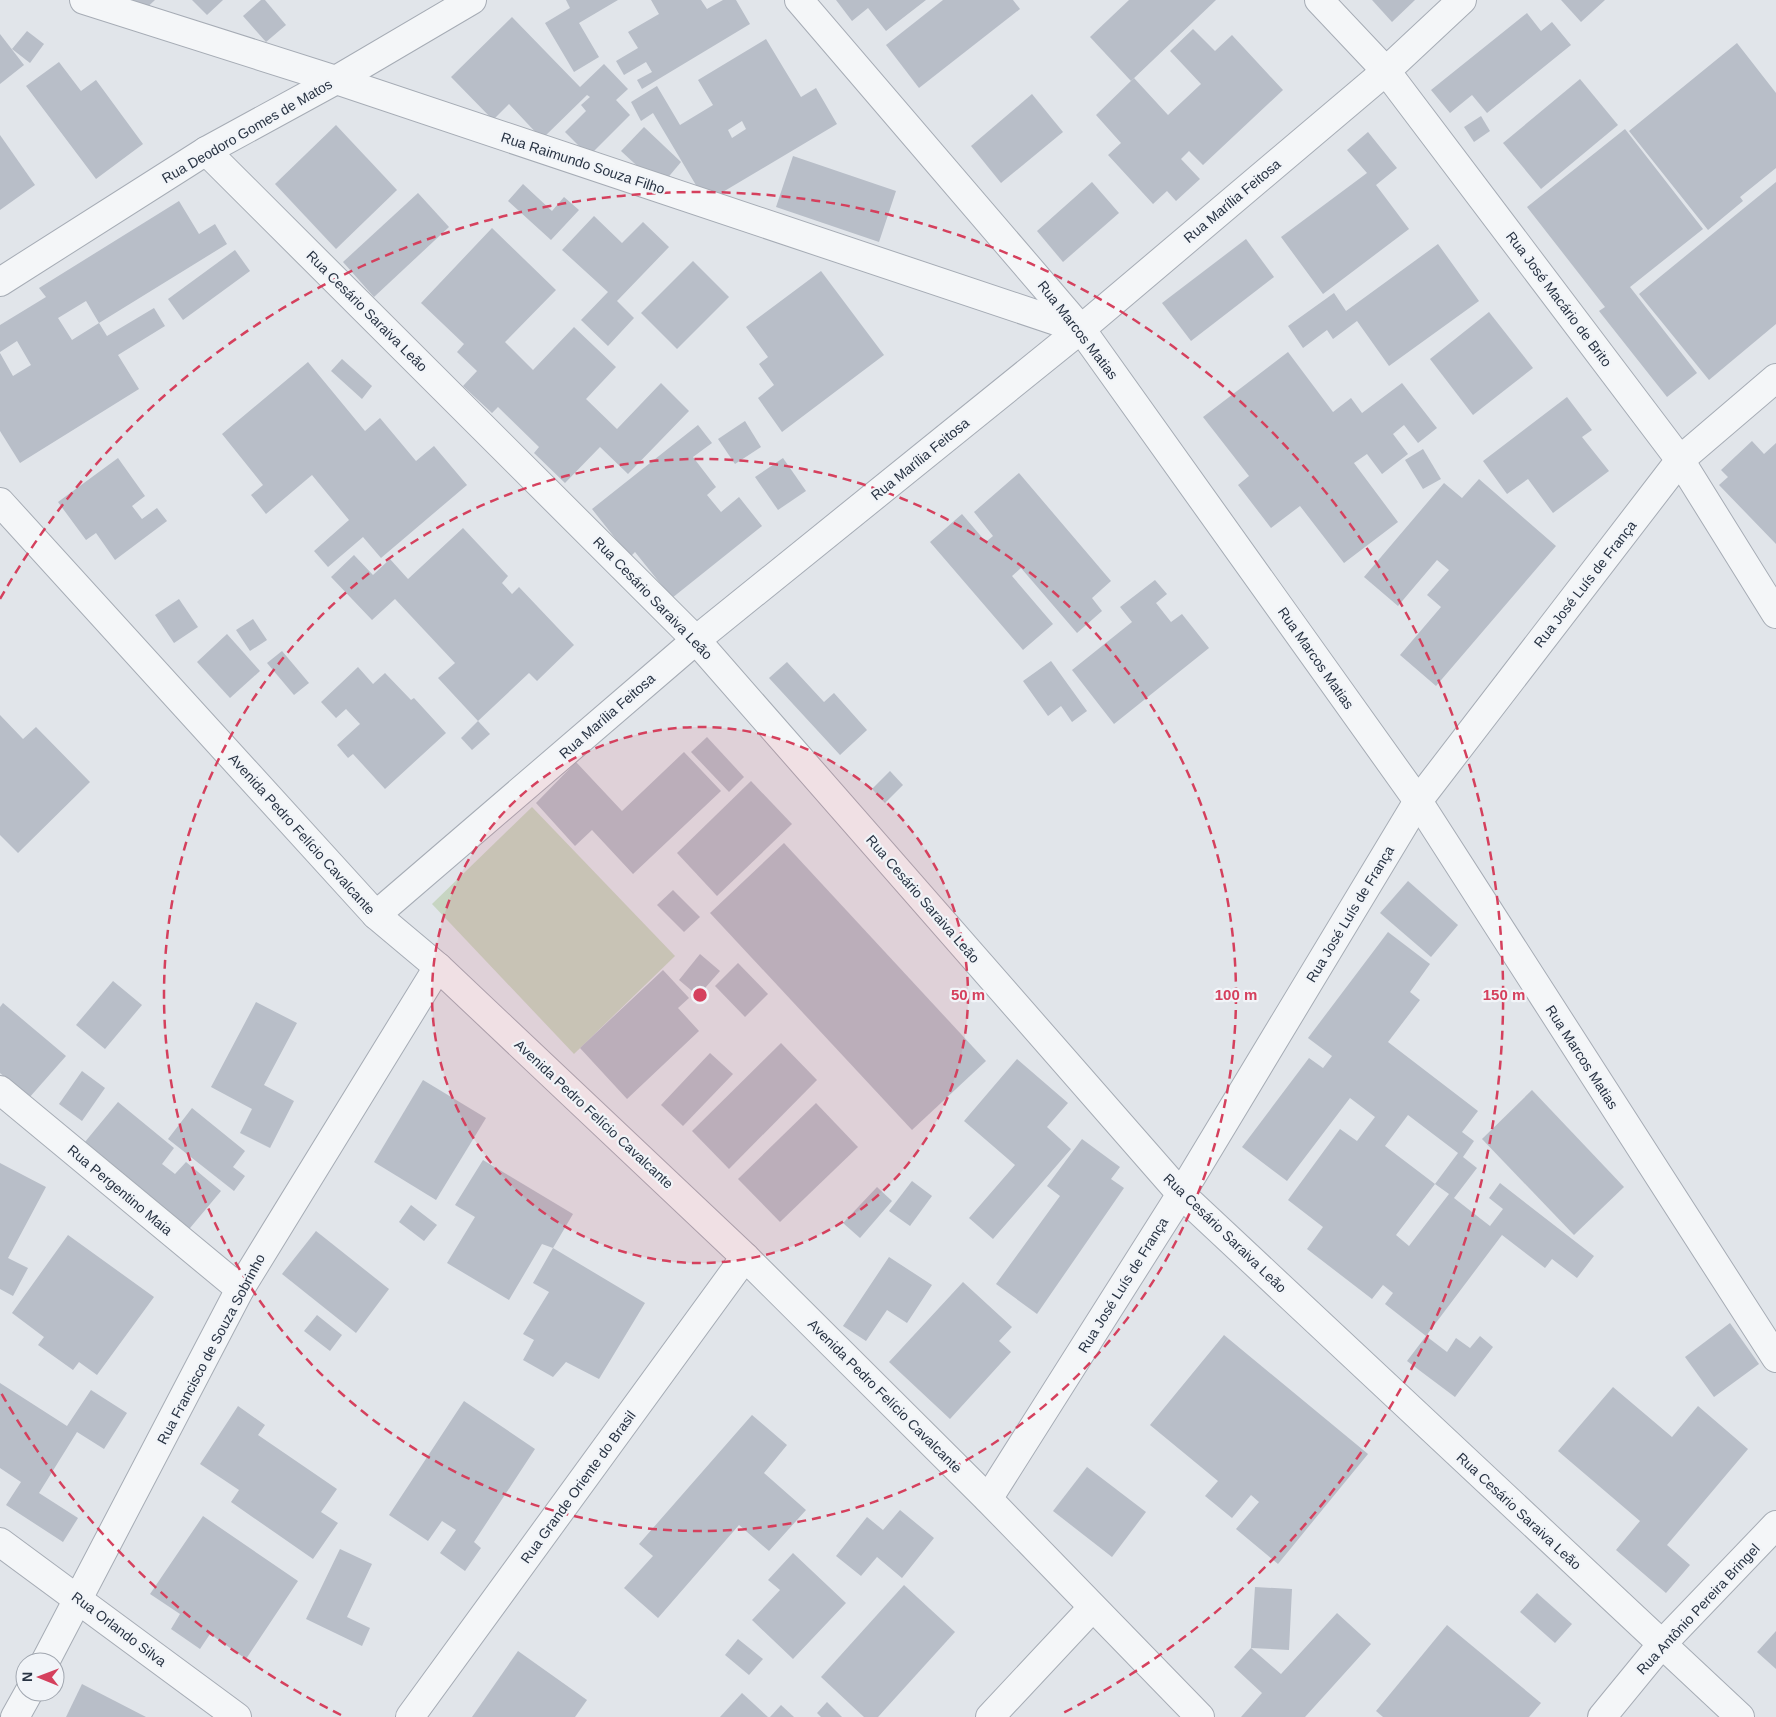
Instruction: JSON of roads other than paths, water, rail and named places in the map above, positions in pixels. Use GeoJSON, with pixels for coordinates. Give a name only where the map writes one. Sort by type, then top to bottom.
{"type":"FeatureCollection","features":[{"type":"Feature","properties":{"kind":"street","name":"Rua Raimundo Souza Filho"},"geometry":{"type":"LineString","coordinates":[[84,0],[336,80],[1081,329]]}},
{"type":"Feature","properties":{"kind":"street","name":"Rua Deodoro Gomes de Matos"},"geometry":{"type":"LineString","coordinates":[[0,282],[206,151],[336,80],[472,0]]}},
{"type":"Feature","properties":{"kind":"street","name":"Rua Marcos Matias"},"geometry":{"type":"LineString","coordinates":[[799,0],[1081,329],[1418,801],[1776,1358]]}},
{"type":"Feature","properties":{"kind":"street","name":"Rua José Macário de Brito"},"geometry":{"type":"LineString","coordinates":[[1319,0],[1386,71],[1680,460],[1776,614]]}},
{"type":"Feature","properties":{"kind":"street","name":"Rua Marília Feitosa"},"geometry":{"type":"LineString","coordinates":[[376,915],[696,640],[1081,329],[1386,71],[1462,0]]}},
{"type":"Feature","properties":{"kind":"street","name":"Rua Cesário Saraiva Leão"},"geometry":{"type":"LineString","coordinates":[[206,151],[696,640],[1181,1194],[1740,1717]]}},
{"type":"Feature","properties":{"kind":"street","name":"Rua José Luís de França"},"geometry":{"type":"LineString","coordinates":[[988,1499],[1181,1194],[1418,801],[1680,460],[1776,378]]}},
{"type":"Feature","properties":{"kind":"street","name":"Avenida Pedro Felício Cavalcante"},"geometry":{"type":"LineString","coordinates":[[0,502],[376,915],[438,967],[746,1256],[988,1499],[1200,1717]]}},
{"type":"Feature","properties":{"kind":"street","name":"Rua Francisco de Souza Sobrinho"},"geometry":{"type":"LineString","coordinates":[[50,1652],[240,1289],[438,967]]}},
{"type":"Feature","properties":{"kind":"street","name":"Rua Pergentino Maia"},"geometry":{"type":"LineString","coordinates":[[0,1090],[240,1289]]}},
{"type":"Feature","properties":{"kind":"street","name":"Rua Grande Oriente do Brasil"},"geometry":{"type":"LineString","coordinates":[[410,1717],[746,1256]]}},
{"type":"Feature","properties":{"kind":"street","name":"Rua Antônio Pereira Bringel"},"geometry":{"type":"LineString","coordinates":[[1602,1717],[1661,1645],[1776,1524]]}},
{"type":"Feature","properties":{"kind":"street","name":"Rua Orlando Silva"},"geometry":{"type":"LineString","coordinates":[[0,1542],[237,1717]]}},
{"type":"Feature","properties":{"kind":"street"},"geometry":{"type":"LineString","coordinates":[[990,1717],[1092,1608]]}},
{"type":"Feature","properties":{"kind":"street"},"geometry":{"type":"LineString","coordinates":[[15,1717],[23,1702]]}}]}
